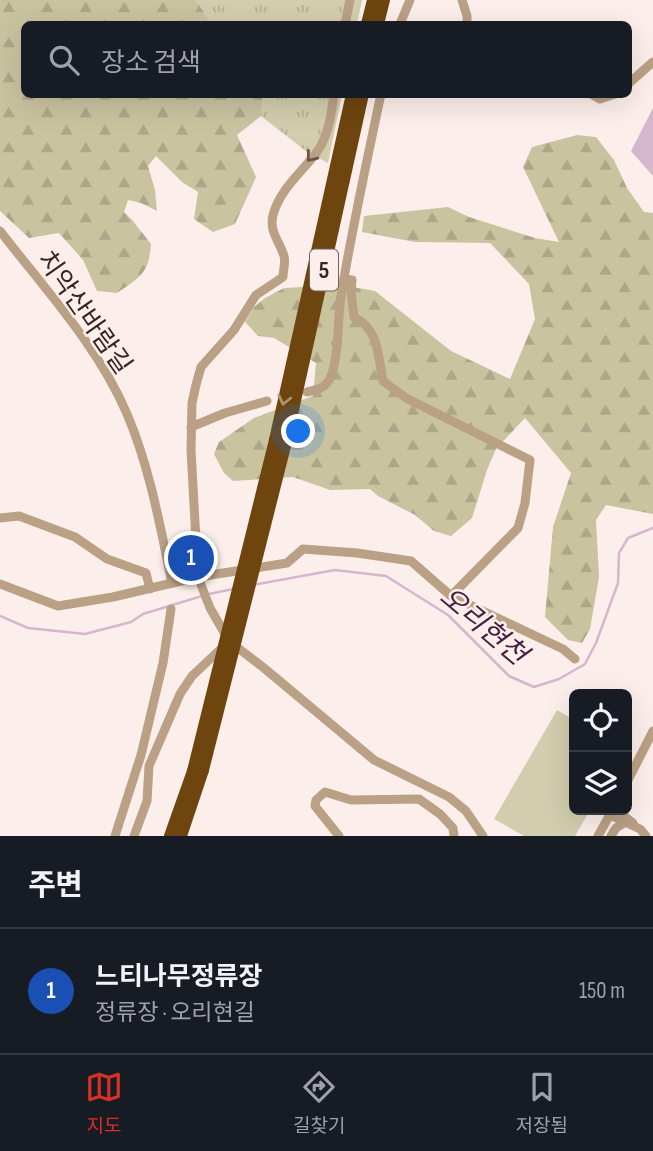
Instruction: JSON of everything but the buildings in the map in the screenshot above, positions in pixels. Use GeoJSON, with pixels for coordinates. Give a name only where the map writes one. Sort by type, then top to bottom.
{"type":"FeatureCollection","features":[{"type":"Feature","properties":{"kind":"highway"},"geometry":{"type":"LineString","coordinates":[[368,21],[373,0]]}},
{"type":"Feature","properties":{"kind":"highway"},"geometry":{"type":"LineString","coordinates":[[379,21],[384,0]]}},
{"type":"Feature","properties":{"kind":"highway","name":"5"},"geometry":{"type":"LineString","coordinates":[[280,443],[351,98]]}},
{"type":"Feature","properties":{"kind":"highway","name":"5"},"geometry":{"type":"LineString","coordinates":[[181,836],[280,443],[362,98]]}},
{"type":"Feature","properties":{"kind":"highway","name":"5"},"geometry":{"type":"LineString","coordinates":[[170,836],[198,771]]}},
{"type":"Feature","properties":{"kind":"street"},"geometry":{"type":"LineString","coordinates":[[346,21],[350,0]]}},
{"type":"Feature","properties":{"kind":"street"},"geometry":{"type":"LineString","coordinates":[[401,21],[410,0]]}},
{"type":"Feature","properties":{"kind":"street"},"geometry":{"type":"LineString","coordinates":[[462,0],[467,21]]}},
{"type":"Feature","properties":{"kind":"street"},"geometry":{"type":"LineString","coordinates":[[632,80],[653,62]]}},
{"type":"Feature","properties":{"kind":"street"},"geometry":{"type":"LineString","coordinates":[[334,98],[331,119],[323,141],[317,152],[289,184],[274,211],[271,226],[285,258],[283,277],[256,295],[234,330],[201,367],[192,403],[191,427],[200,582],[209,606],[229,641],[374,760],[449,797],[466,811],[483,836]]}},
{"type":"Feature","properties":{"kind":"street"},"geometry":{"type":"LineString","coordinates":[[307,392],[322,389],[333,371],[356,209],[380,98]]}},
{"type":"Feature","properties":{"kind":"street","name":"치악산바람길"},"geometry":{"type":"LineString","coordinates":[[0,231],[86,341],[127,413],[146,463],[172,583]]}},
{"type":"Feature","properties":{"kind":"street"},"geometry":{"type":"LineString","coordinates":[[344,279],[352,279],[354,317],[363,321],[374,334],[383,382],[406,398],[530,460],[525,503],[518,528],[451,596]]}},
{"type":"Feature","properties":{"kind":"street"},"geometry":{"type":"LineString","coordinates":[[191,427],[225,413],[267,401]]}},
{"type":"Feature","properties":{"kind":"street"},"geometry":{"type":"LineString","coordinates":[[0,518],[19,516],[75,537],[107,559],[146,573],[150,589]]}},
{"type":"Feature","properties":{"kind":"street"},"geometry":{"type":"LineString","coordinates":[[0,584],[58,606],[172,583],[200,582],[287,563],[303,548],[357,553],[411,561],[451,596],[563,649],[575,659]]}},
{"type":"Feature","properties":{"kind":"street"},"geometry":{"type":"LineString","coordinates":[[115,836],[141,755],[163,663],[171,610]]}},
{"type":"Feature","properties":{"kind":"street"},"geometry":{"type":"LineString","coordinates":[[134,836],[147,801],[149,766],[180,694],[192,676],[229,641]]}},
{"type":"Feature","properties":{"kind":"street"},"geometry":{"type":"LineString","coordinates":[[632,772],[653,731]]}},
{"type":"Feature","properties":{"kind":"street"},"geometry":{"type":"LineString","coordinates":[[419,799],[425,785]]}},
{"type":"Feature","properties":{"kind":"street"},"geometry":{"type":"LineString","coordinates":[[339,836],[315,806],[316,800],[325,792],[351,800],[419,799],[440,814],[453,828],[454,836]]}},
{"type":"Feature","properties":{"kind":"street"},"geometry":{"type":"LineString","coordinates":[[610,815],[643,832]]}},
{"type":"Feature","properties":{"kind":"street"},"geometry":{"type":"LineString","coordinates":[[598,836],[610,815]]}},
{"type":"Feature","properties":{"kind":"street"},"geometry":{"type":"LineString","coordinates":[[605,836],[610,815]]}},
{"type":"Feature","properties":{"kind":"street"},"geometry":{"type":"LineString","coordinates":[[624,815],[643,832]]}},
{"type":"Feature","properties":{"kind":"street"},"geometry":{"type":"LineString","coordinates":[[611,836],[616,828],[624,823]]}},
{"type":"Feature","properties":{"kind":"green space"},"geometry":{"type":"Polygon","coordinates":[[[0,0],[196,0],[210,21],[21,21],[21,98],[263,98],[261,116],[237,135],[256,177],[235,224],[213,232],[194,219],[198,192],[182,182],[156,156],[148,166],[155,190],[157,211],[128,200],[124,212],[151,244],[148,262],[142,274],[117,293],[97,291],[83,260],[59,233],[29,238],[0,211],[0,0]]]}},
{"type":"Feature","properties":{"kind":"green space"},"geometry":{"type":"Polygon","coordinates":[[[196,0],[362,0],[358,21],[210,21],[196,0]]]}},
{"type":"Feature","properties":{"kind":"green space"},"geometry":{"type":"Polygon","coordinates":[[[263,98],[341,98],[328,163],[307,152],[261,116],[263,98]]]}},
{"type":"Feature","properties":{"kind":"green space"},"geometry":{"type":"Polygon","coordinates":[[[577,135],[596,137],[614,160],[627,188],[644,212],[653,213],[653,514],[606,505],[596,520],[599,577],[590,629],[582,643],[568,640],[545,617],[553,527],[571,473],[525,418],[496,449],[472,518],[451,536],[434,531],[415,515],[370,489],[330,490],[293,477],[233,481],[224,473],[214,454],[219,442],[254,418],[313,396],[316,363],[274,338],[258,336],[245,322],[254,307],[284,288],[342,285],[375,291],[451,351],[510,379],[535,319],[529,284],[490,243],[415,242],[362,232],[364,216],[448,207],[469,217],[535,238],[559,242],[523,167],[532,147],[577,135]]]}},
{"type":"Feature","properties":{"kind":"green space"},"geometry":{"type":"Polygon","coordinates":[[[557,710],[569,717],[569,815],[587,815],[575,836],[524,836],[494,819],[557,710]]]}},
{"type":"Feature","properties":{"kind":"shaded area"},"geometry":{"type":"Polygon","coordinates":[[[653,108],[653,176],[631,151],[653,108]]]}},
{"type":"Feature","properties":{"kind":"waterway","name":"오리현천"},"geometry":{"type":"LineString","coordinates":[[253,585],[335,570],[386,576],[448,615],[509,676],[534,687],[559,679],[585,664],[596,643],[618,583],[619,553],[628,538],[653,528]]}},
{"type":"Feature","properties":{"kind":"waterway","name":"오리현천"},"geometry":{"type":"LineString","coordinates":[[209,594],[233,589]]}},
{"type":"Feature","properties":{"kind":"waterway","name":"오리현천"},"geometry":{"type":"LineString","coordinates":[[0,616],[28,628],[85,634],[131,622],[143,614],[202,596]]}},
{"type":"Feature","properties":{"kind":"place","name":"느티나무정류장"},"geometry":{"type":"Point","coordinates":[191,558]}}]}
